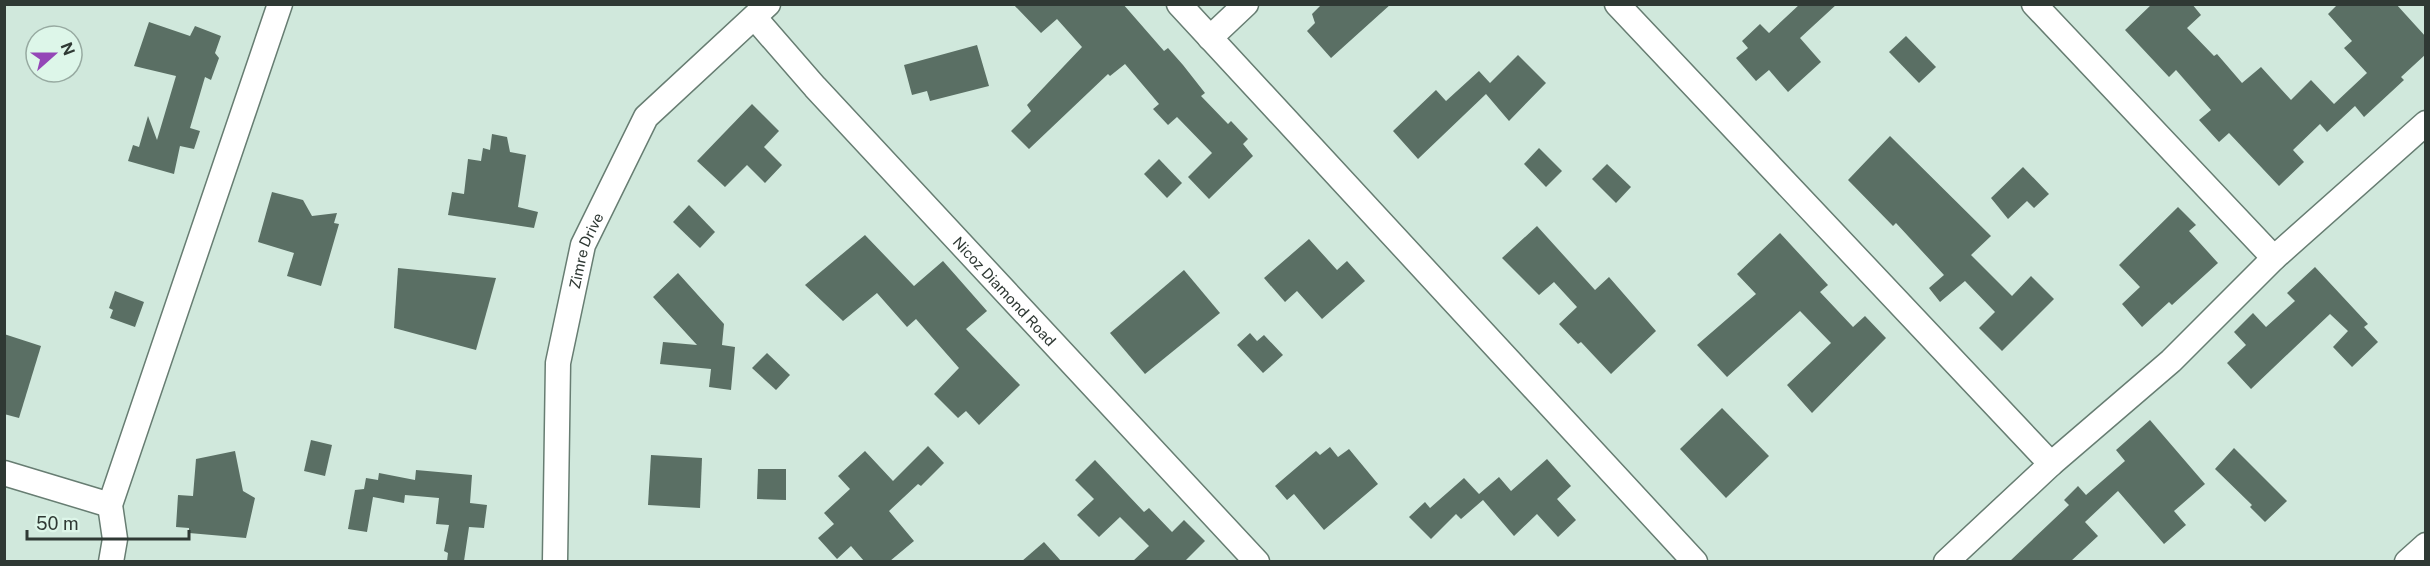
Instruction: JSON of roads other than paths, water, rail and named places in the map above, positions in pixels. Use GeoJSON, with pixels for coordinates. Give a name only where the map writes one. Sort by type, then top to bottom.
{"type":"FeatureCollection","features":[{"type":"Feature","properties":{"kind":"street"},"geometry":{"type":"LineString","coordinates":[[111,561],[116,539],[110,505],[280,4]]}},
{"type":"Feature","properties":{"kind":"street"},"geometry":{"type":"LineString","coordinates":[[1179,4],[1695,561]]}},
{"type":"Feature","properties":{"kind":"street"},"geometry":{"type":"LineString","coordinates":[[1210,38],[1246,4]]}},
{"type":"Feature","properties":{"kind":"street"},"geometry":{"type":"LineString","coordinates":[[1617,4],[2051,464]]}},
{"type":"Feature","properties":{"kind":"street"},"geometry":{"type":"LineString","coordinates":[[2034,4],[2274,258]]}},
{"type":"Feature","properties":{"kind":"street","name":"Nicoz Diamond Road"},"geometry":{"type":"LineString","coordinates":[[761,11],[815,87],[1247,558]]}},
{"type":"Feature","properties":{"kind":"street","name":"Zimre Drive"},"geometry":{"type":"LineString","coordinates":[[555,561],[558,363],[583,245],[646,117],[761,11]]}},
{"type":"Feature","properties":{"kind":"street"},"geometry":{"type":"LineString","coordinates":[[1946,561],[2051,464],[2171,362],[2274,258],[2426,123]]}},
{"type":"Feature","properties":{"kind":"street"},"geometry":{"type":"LineString","coordinates":[[4,473],[110,505]]}},
{"type":"Feature","properties":{"kind":"street"},"geometry":{"type":"LineString","coordinates":[[2407,561],[2426,545]]}}]}
